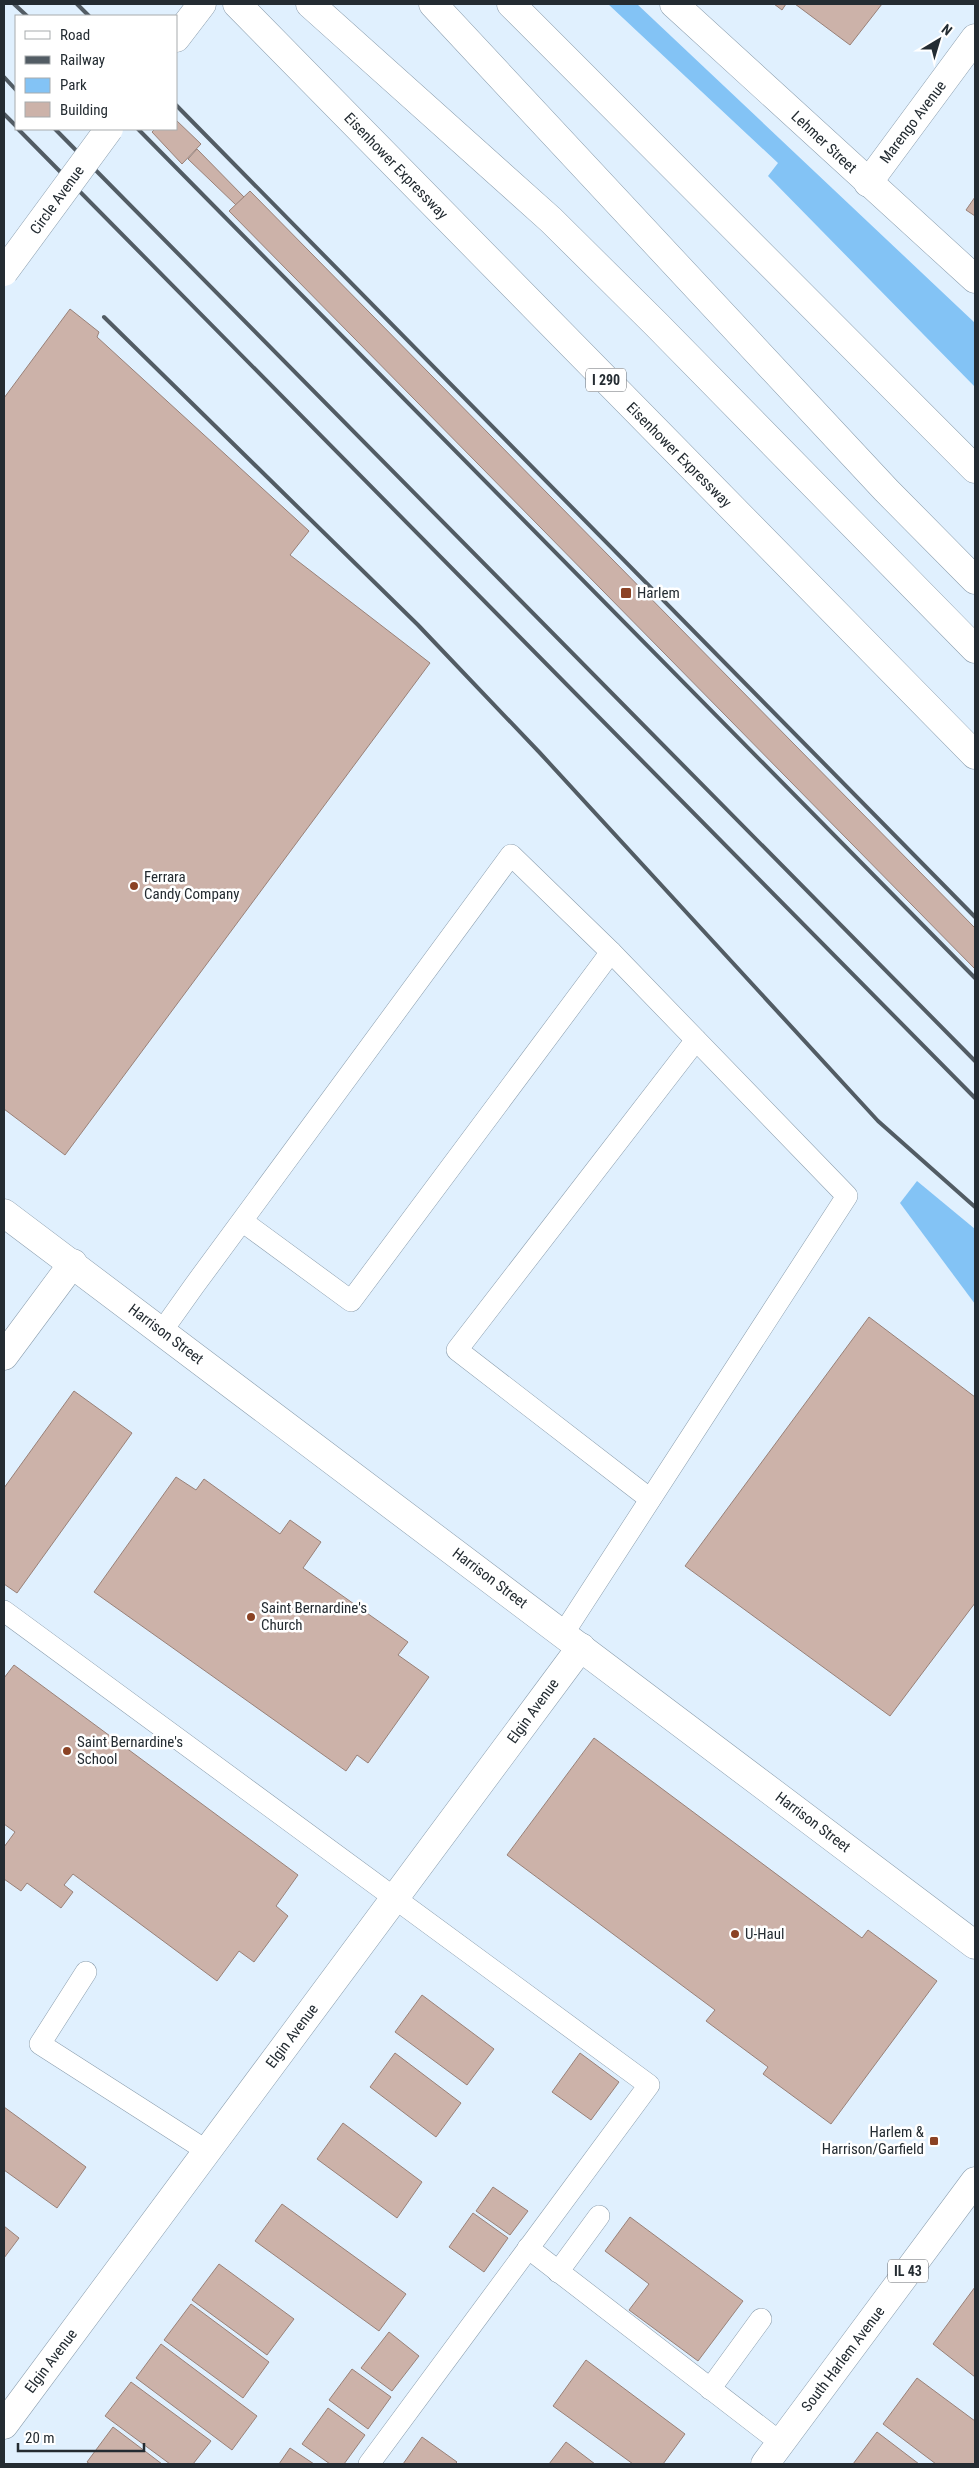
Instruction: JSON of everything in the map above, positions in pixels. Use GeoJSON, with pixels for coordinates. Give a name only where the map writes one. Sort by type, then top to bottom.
{"type":"FeatureCollection","features":[{"type":"Feature","properties":{"kind":"main road"},"geometry":{"type":"LineString","coordinates":[[178,35],[202,4]]}},
{"type":"Feature","properties":{"kind":"main road","name":"Eisenhower Expressway"},"geometry":{"type":"LineString","coordinates":[[237,4],[975,755]]}},
{"type":"Feature","properties":{"kind":"main road"},"geometry":{"type":"LineString","coordinates":[[310,4],[551,220],[656,324],[975,649]]}},
{"type":"Feature","properties":{"kind":"main road"},"geometry":{"type":"LineString","coordinates":[[433,4],[886,490],[975,580]]}},
{"type":"Feature","properties":{"kind":"main road"},"geometry":{"type":"LineString","coordinates":[[511,4],[975,469]]}},
{"type":"Feature","properties":{"kind":"main road","name":"Lehmer Street"},"geometry":{"type":"LineString","coordinates":[[674,4],[975,279]]}},
{"type":"Feature","properties":{"kind":"main road","name":"Marengo Avenue"},"geometry":{"type":"LineString","coordinates":[[868,183],[975,38]]}},
{"type":"Feature","properties":{"kind":"main road","name":"Circle Avenue"},"geometry":{"type":"LineString","coordinates":[[4,272],[108,130]]}},
{"type":"Feature","properties":{"kind":"main road","name":"Harrison Street"},"geometry":{"type":"LineString","coordinates":[[4,1213],[975,1945]]}},
{"type":"Feature","properties":{"kind":"main road"},"geometry":{"type":"LineString","coordinates":[[4,1356],[72,1263]]}},
{"type":"Feature","properties":{"kind":"main road","name":"Elgin Avenue"},"geometry":{"type":"LineString","coordinates":[[4,2425],[394,1898],[572,1640]]}},
{"type":"Feature","properties":{"kind":"main road","name":"South Harlem Avenue"},"geometry":{"type":"LineString","coordinates":[[765,2464],[975,2181]]}},
{"type":"Feature","properties":{"kind":"lane"},"geometry":{"type":"LineString","coordinates":[[162,1331],[511,855],[611,952],[847,1196],[650,1499],[572,1640]]}},
{"type":"Feature","properties":{"kind":"lane"},"geometry":{"type":"LineString","coordinates":[[242,1221],[351,1301],[611,952]]}},
{"type":"Feature","properties":{"kind":"lane"},"geometry":{"type":"LineString","coordinates":[[650,1499],[457,1350],[696,1040]]}},
{"type":"Feature","properties":{"kind":"lane"},"geometry":{"type":"LineString","coordinates":[[4,1611],[649,2085],[369,2464]]}},
{"type":"Feature","properties":{"kind":"lane"},"geometry":{"type":"LineString","coordinates":[[86,1972],[40,2044],[207,2151]]}},
{"type":"Feature","properties":{"kind":"lane"},"geometry":{"type":"LineString","coordinates":[[558,2272],[599,2216]]}},
{"type":"Feature","properties":{"kind":"lane"},"geometry":{"type":"LineString","coordinates":[[528,2248],[781,2443]]}},
{"type":"Feature","properties":{"kind":"lane"},"geometry":{"type":"LineString","coordinates":[[710,2388],[761,2319]]}},
{"type":"Feature","properties":{"kind":"green space"},"geometry":{"type":"Polygon","coordinates":[[[608,4],[637,4],[975,323],[975,387],[768,176],[778,163],[608,4]]]}},
{"type":"Feature","properties":{"kind":"green space"},"geometry":{"type":"Polygon","coordinates":[[[917,1181],[975,1229],[975,1304],[900,1203],[917,1181]]]}},
{"type":"Feature","properties":{"kind":"building"},"geometry":{"type":"Polygon","coordinates":[[[774,4],[786,4],[782,10],[774,4]]]}},
{"type":"Feature","properties":{"kind":"building"},"geometry":{"type":"Polygon","coordinates":[[[795,4],[882,4],[850,45],[795,4]]]}},
{"type":"Feature","properties":{"kind":"building"},"geometry":{"type":"Polygon","coordinates":[[[178,122],[201,144],[182,164],[152,132],[154,130],[178,130],[178,122]]]}},
{"type":"Feature","properties":{"kind":"building"},"geometry":{"type":"Polygon","coordinates":[[[197,149],[244,197],[236,205],[188,159],[197,149]]]}},
{"type":"Feature","properties":{"kind":"building"},"geometry":{"type":"Polygon","coordinates":[[[250,191],[975,928],[975,969],[229,211],[250,191]]]}},
{"type":"Feature","properties":{"kind":"building"},"geometry":{"type":"Polygon","coordinates":[[[975,197],[975,216],[966,210],[975,197]]]}},
{"type":"Feature","properties":{"kind":"building","name":"Ferrara Candy Company"},"geometry":{"type":"Polygon","coordinates":[[[70,309],[99,332],[97,337],[309,531],[290,555],[430,663],[65,1155],[4,1109],[4,398],[70,309]]]}},
{"type":"Feature","properties":{"kind":"building"},"geometry":{"type":"Polygon","coordinates":[[[869,1317],[975,1397],[975,1603],[890,1716],[685,1566],[869,1317]]]}},
{"type":"Feature","properties":{"kind":"building"},"geometry":{"type":"Polygon","coordinates":[[[74,1391],[132,1433],[17,1593],[4,1584],[4,1488],[74,1391]]]}},
{"type":"Feature","properties":{"kind":"building","name":"Saint Bernardine's Church"},"geometry":{"type":"Polygon","coordinates":[[[176,1477],[196,1490],[204,1479],[280,1534],[290,1520],[321,1542],[303,1568],[408,1642],[398,1655],[429,1677],[368,1763],[357,1755],[346,1771],[94,1592],[176,1477]]]}},
{"type":"Feature","properties":{"kind":"building","name":"Saint Bernardine's School"},"geometry":{"type":"Polygon","coordinates":[[[14,1665],[298,1875],[276,1906],[288,1916],[254,1962],[239,1951],[217,1981],[73,1874],[64,1885],[73,1892],[61,1908],[27,1883],[21,1891],[4,1879],[4,1847],[15,1832],[4,1824],[4,1678],[14,1665]]]}},
{"type":"Feature","properties":{"kind":"building","name":"U-Haul"},"geometry":{"type":"Polygon","coordinates":[[[594,1738],[862,1938],[868,1930],[937,1981],[831,2124],[763,2074],[768,2067],[706,2021],[715,2010],[507,1855],[594,1738]]]}},
{"type":"Feature","properties":{"kind":"building"},"geometry":{"type":"Polygon","coordinates":[[[422,1995],[494,2049],[467,2085],[395,2032],[422,1995]]]}},
{"type":"Feature","properties":{"kind":"building"},"geometry":{"type":"Polygon","coordinates":[[[395,2053],[461,2103],[436,2137],[370,2087],[395,2053]]]}},
{"type":"Feature","properties":{"kind":"building"},"geometry":{"type":"Polygon","coordinates":[[[580,2053],[619,2082],[591,2120],[552,2092],[580,2053]]]}},
{"type":"Feature","properties":{"kind":"building"},"geometry":{"type":"Polygon","coordinates":[[[4,2107],[86,2167],[57,2208],[4,2170],[4,2107]]]}},
{"type":"Feature","properties":{"kind":"building"},"geometry":{"type":"Polygon","coordinates":[[[343,2123],[422,2182],[397,2218],[317,2159],[343,2123]]]}},
{"type":"Feature","properties":{"kind":"building"},"geometry":{"type":"Polygon","coordinates":[[[493,2187],[528,2211],[510,2235],[476,2211],[493,2187]]]}},
{"type":"Feature","properties":{"kind":"building"},"geometry":{"type":"Polygon","coordinates":[[[282,2204],[406,2294],[379,2331],[255,2241],[282,2204]]]}},
{"type":"Feature","properties":{"kind":"building"},"geometry":{"type":"Polygon","coordinates":[[[473,2213],[508,2238],[484,2272],[449,2247],[473,2213]]]}},
{"type":"Feature","properties":{"kind":"building"},"geometry":{"type":"Polygon","coordinates":[[[630,2217],[743,2301],[698,2361],[629,2310],[649,2284],[605,2251],[630,2217]]]}},
{"type":"Feature","properties":{"kind":"building"},"geometry":{"type":"Polygon","coordinates":[[[4,2226],[19,2238],[4,2258],[4,2226]]]}},
{"type":"Feature","properties":{"kind":"building"},"geometry":{"type":"Polygon","coordinates":[[[219,2264],[294,2319],[267,2355],[192,2300],[219,2264]]]}},
{"type":"Feature","properties":{"kind":"building"},"geometry":{"type":"Polygon","coordinates":[[[975,2287],[975,2377],[933,2344],[975,2287]]]}},
{"type":"Feature","properties":{"kind":"building"},"geometry":{"type":"Polygon","coordinates":[[[191,2304],[269,2362],[243,2398],[164,2340],[191,2304]]]}},
{"type":"Feature","properties":{"kind":"building"},"geometry":{"type":"Polygon","coordinates":[[[389,2332],[419,2356],[392,2391],[361,2368],[389,2332]]]}},
{"type":"Feature","properties":{"kind":"building"},"geometry":{"type":"Polygon","coordinates":[[[161,2344],[257,2416],[232,2450],[136,2378],[161,2344]]]}},
{"type":"Feature","properties":{"kind":"building"},"geometry":{"type":"Polygon","coordinates":[[[586,2360],[685,2434],[663,2464],[633,2464],[553,2406],[586,2360]]]}},
{"type":"Feature","properties":{"kind":"building"},"geometry":{"type":"Polygon","coordinates":[[[352,2369],[391,2397],[368,2429],[329,2400],[352,2369]]]}},
{"type":"Feature","properties":{"kind":"building"},"geometry":{"type":"Polygon","coordinates":[[[917,2378],[975,2421],[975,2464],[936,2464],[883,2424],[917,2378]]]}},
{"type":"Feature","properties":{"kind":"building"},"geometry":{"type":"Polygon","coordinates":[[[131,2382],[211,2441],[193,2464],[170,2464],[105,2416],[131,2382]]]}},
{"type":"Feature","properties":{"kind":"building"},"geometry":{"type":"Polygon","coordinates":[[[328,2408],[365,2435],[344,2464],[330,2464],[302,2444],[328,2408]]]}},
{"type":"Feature","properties":{"kind":"building"},"geometry":{"type":"Polygon","coordinates":[[[113,2427],[162,2464],[90,2464],[87,2462],[113,2427]]]}},
{"type":"Feature","properties":{"kind":"building"},"geometry":{"type":"Polygon","coordinates":[[[877,2432],[919,2464],[853,2464],[877,2432]]]}},
{"type":"Feature","properties":{"kind":"building"},"geometry":{"type":"Polygon","coordinates":[[[422,2437],[457,2462],[455,2464],[403,2464],[422,2437]]]}},
{"type":"Feature","properties":{"kind":"building"},"geometry":{"type":"Polygon","coordinates":[[[566,2442],[595,2464],[549,2464],[566,2442]]]}},
{"type":"Feature","properties":{"kind":"building"},"geometry":{"type":"Polygon","coordinates":[[[290,2448],[314,2464],[279,2464],[290,2448]]]}},
{"type":"Feature","properties":{"kind":"railway"},"geometry":{"type":"LineString","coordinates":[[14,4],[26,15]]}},
{"type":"Feature","properties":{"kind":"railway"},"geometry":{"type":"LineString","coordinates":[[77,4],[88,15]]}},
{"type":"Feature","properties":{"kind":"railway"},"geometry":{"type":"LineString","coordinates":[[4,77],[15,89]]}},
{"type":"Feature","properties":{"kind":"railway"},"geometry":{"type":"LineString","coordinates":[[178,107],[975,917]]}},
{"type":"Feature","properties":{"kind":"railway"},"geometry":{"type":"LineString","coordinates":[[4,114],[15,125]]}},
{"type":"Feature","properties":{"kind":"railway"},"geometry":{"type":"LineString","coordinates":[[19,130],[975,1098]]}},
{"type":"Feature","properties":{"kind":"railway"},"geometry":{"type":"LineString","coordinates":[[56,130],[975,1061]]}},
{"type":"Feature","properties":{"kind":"railway"},"geometry":{"type":"LineString","coordinates":[[139,130],[975,978]]}},
{"type":"Feature","properties":{"kind":"railway"},"geometry":{"type":"LineString","coordinates":[[104,317],[418,625],[540,753],[878,1121],[975,1207]]}},
{"type":"Feature","properties":{"kind":"place","name":"Harlem"},"geometry":{"type":"Point","coordinates":[626,593]}},
{"type":"Feature","properties":{"kind":"place","name":"Ferrara Candy Company"},"geometry":{"type":"Point","coordinates":[134,886]}},
{"type":"Feature","properties":{"kind":"place","name":"Saint Bernardine's Church"},"geometry":{"type":"Point","coordinates":[251,1617]}},
{"type":"Feature","properties":{"kind":"place","name":"Saint Bernardine's School"},"geometry":{"type":"Point","coordinates":[67,1751]}},
{"type":"Feature","properties":{"kind":"place","name":"U-Haul"},"geometry":{"type":"Point","coordinates":[735,1934]}},
{"type":"Feature","properties":{"kind":"place","name":"Harlem & Harrison/Garfield"},"geometry":{"type":"Point","coordinates":[934,2141]}}]}
